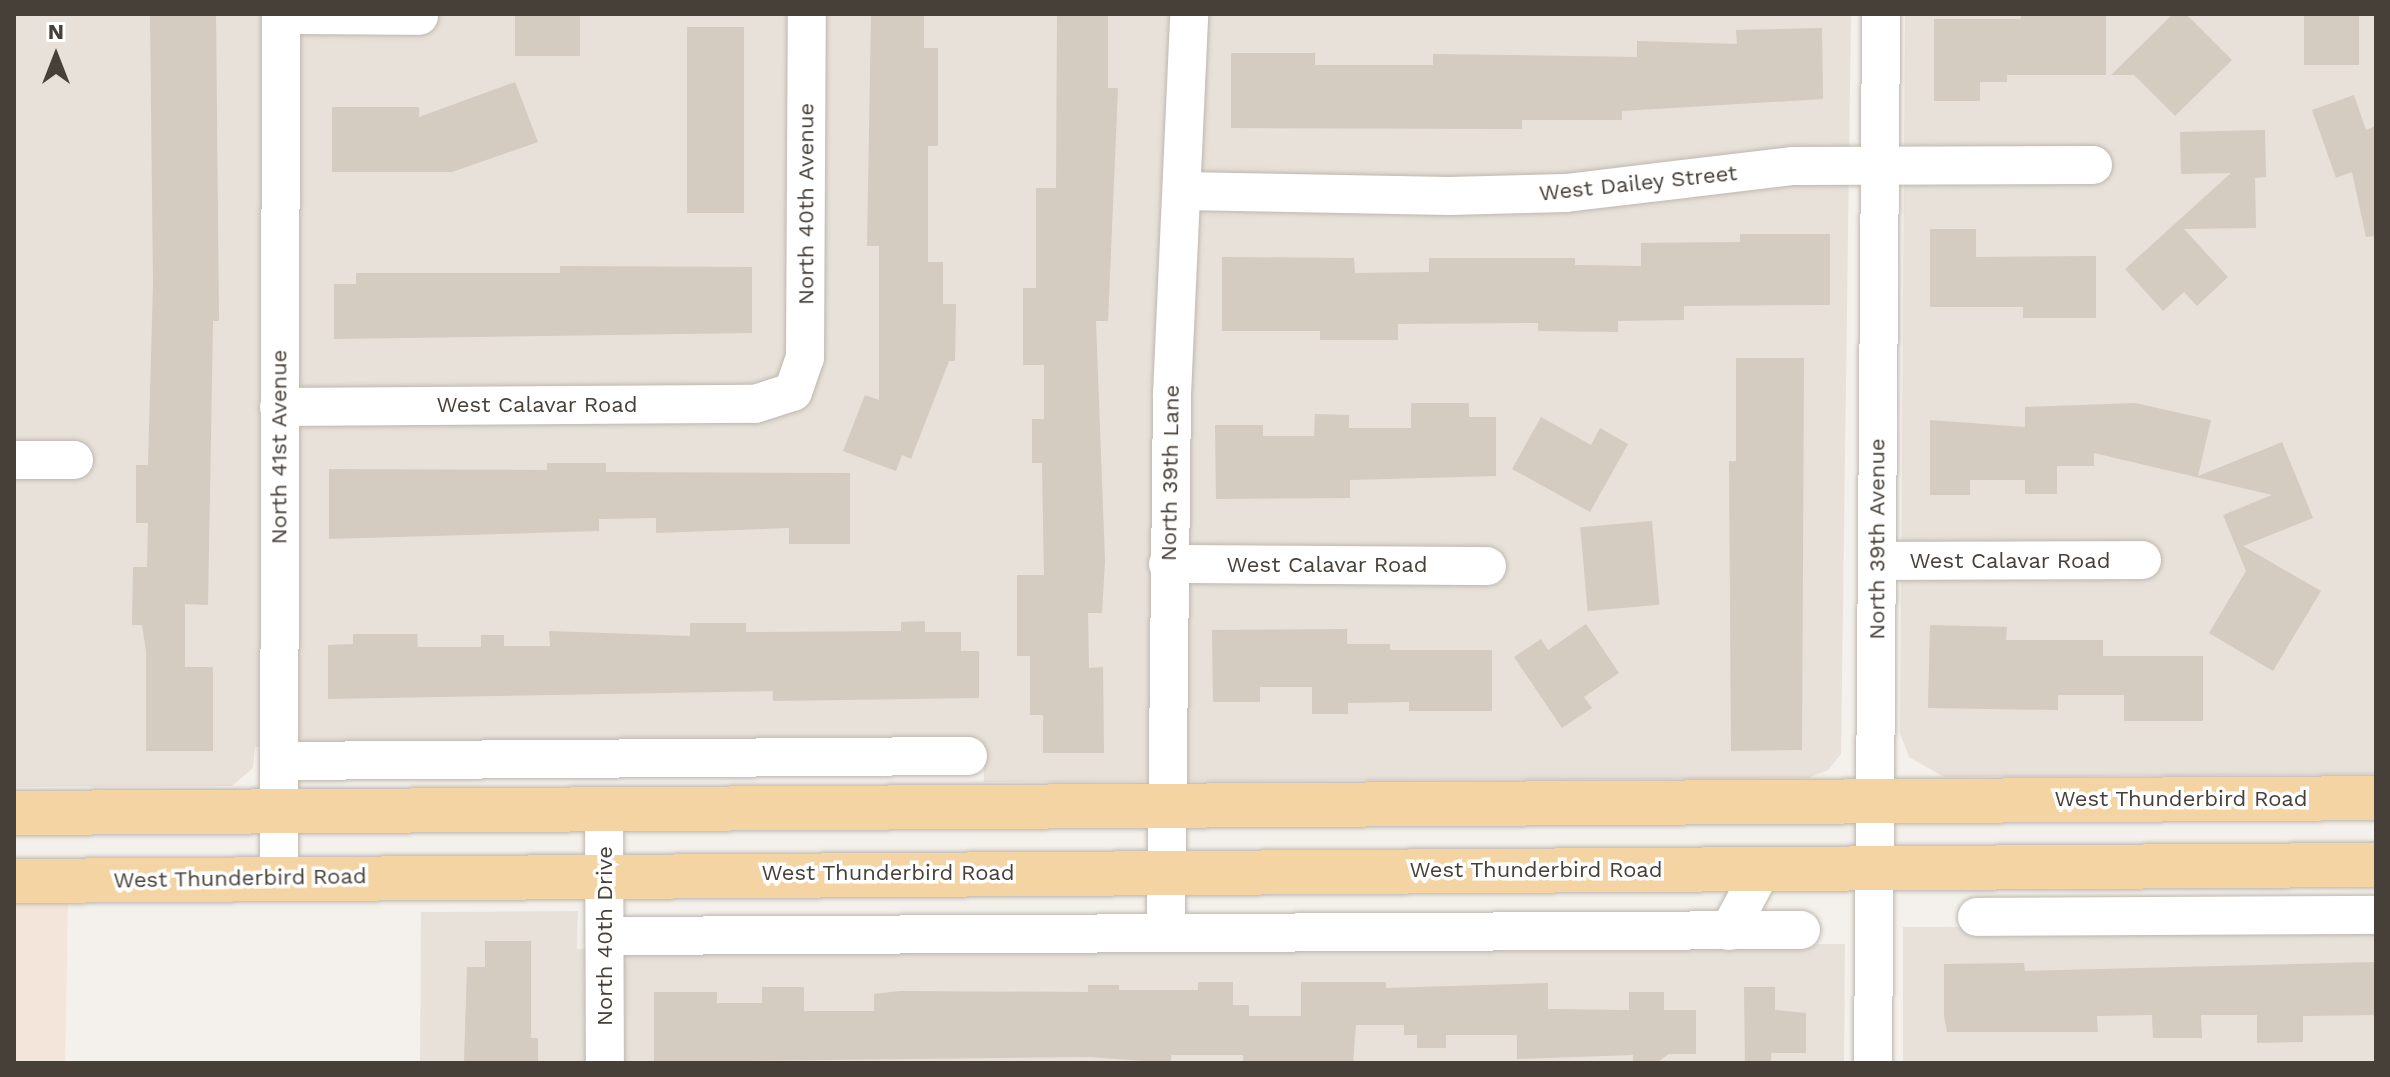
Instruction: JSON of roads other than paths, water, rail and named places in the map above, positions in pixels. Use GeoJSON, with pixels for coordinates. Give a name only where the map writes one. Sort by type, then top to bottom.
{"type":"FeatureCollection","features":[{"type":"Feature","properties":{"kind":"main road","name":"West Thunderbird Road"},"geometry":{"type":"LineString","coordinates":[[14,813],[2376,798]]}},
{"type":"Feature","properties":{"kind":"main road","name":"West Thunderbird Road"},"geometry":{"type":"LineString","coordinates":[[14,881],[2376,865]]}},
{"type":"Feature","properties":{"kind":"street","name":"North 40th Avenue"},"geometry":{"type":"LineString","coordinates":[[793,392],[805,358],[807,14]]}},
{"type":"Feature","properties":{"kind":"street","name":"North 39th Lane"},"geometry":{"type":"LineString","coordinates":[[1166,933],[1168,564],[1189,14]]}},
{"type":"Feature","properties":{"kind":"street","name":"North 39th Avenue"},"geometry":{"type":"LineString","coordinates":[[1873,1063],[1881,14]]}},
{"type":"Feature","properties":{"kind":"street","name":"North 41st Avenue"},"geometry":{"type":"LineString","coordinates":[[279,878],[281,15],[419,16]]}},
{"type":"Feature","properties":{"kind":"street","name":"West Dailey Street"},"geometry":{"type":"LineString","coordinates":[[1183,191],[1566,193],[1793,166],[1879,163],[2093,165]]}},
{"type":"Feature","properties":{"kind":"street","name":"West Calavar Road"},"geometry":{"type":"LineString","coordinates":[[279,407],[755,404],[793,392]]}},
{"type":"Feature","properties":{"kind":"street"},"geometry":{"type":"LineString","coordinates":[[14,460],[74,460]]}},
{"type":"Feature","properties":{"kind":"street","name":"West Calavar Road"},"geometry":{"type":"LineString","coordinates":[[1877,561],[2142,560]]}},
{"type":"Feature","properties":{"kind":"street","name":"West Calavar Road"},"geometry":{"type":"LineString","coordinates":[[1168,564],[1487,566]]}},
{"type":"Feature","properties":{"kind":"street"},"geometry":{"type":"LineString","coordinates":[[279,761],[968,756]]}},
{"type":"Feature","properties":{"kind":"street"},"geometry":{"type":"LineString","coordinates":[[891,757],[929,806]]}},
{"type":"Feature","properties":{"kind":"street","name":"North 40th Drive"},"geometry":{"type":"LineString","coordinates":[[604,808],[605,1063]]}},
{"type":"Feature","properties":{"kind":"street"},"geometry":{"type":"LineString","coordinates":[[2004,868],[2034,917]]}},
{"type":"Feature","properties":{"kind":"street"},"geometry":{"type":"LineString","coordinates":[[1729,931],[1762,869]]}},
{"type":"Feature","properties":{"kind":"street"},"geometry":{"type":"LineString","coordinates":[[1977,917],[2376,915]]}},
{"type":"Feature","properties":{"kind":"street"},"geometry":{"type":"LineString","coordinates":[[605,936],[1801,930]]}}]}
